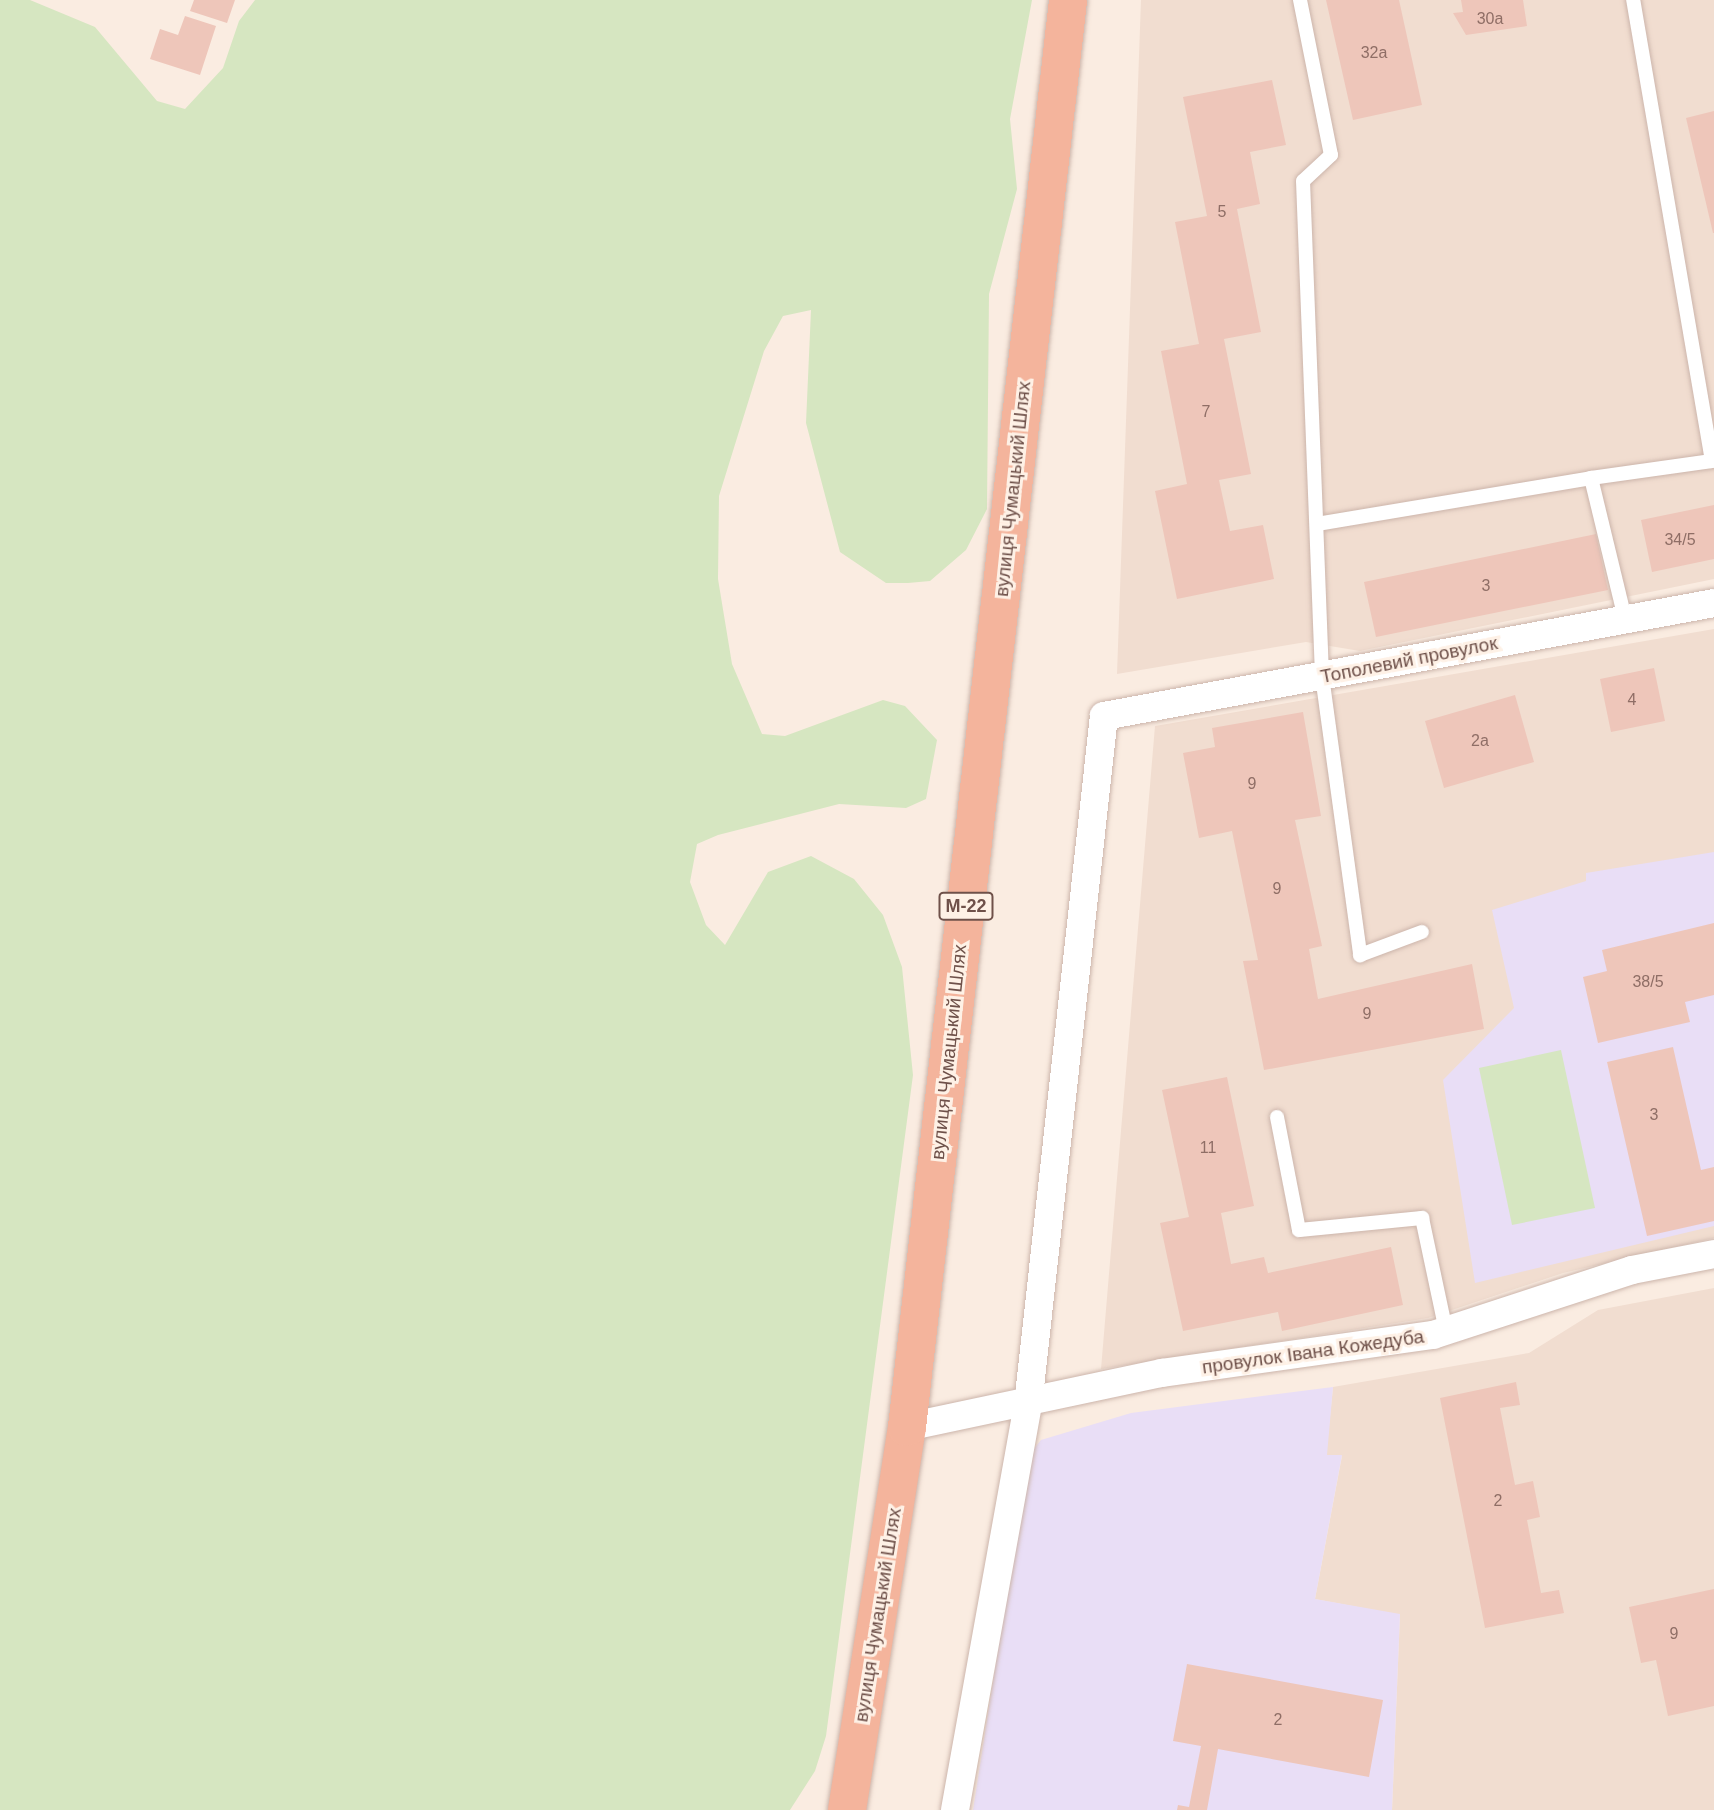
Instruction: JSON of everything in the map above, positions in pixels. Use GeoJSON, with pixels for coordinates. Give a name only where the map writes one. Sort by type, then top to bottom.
{"type":"FeatureCollection","features":[{"type":"Feature","properties":{"kind":"highway","name":"вулиця Чумацький Шлях"},"geometry":{"type":"LineString","coordinates":[[847,1810],[907,1427],[1068,0]]}},
{"type":"Feature","properties":{"kind":"street","name":"Тополевий провулок"},"geometry":{"type":"LineString","coordinates":[[1027,1405],[1104,716],[1714,603]]}},
{"type":"Feature","properties":{"kind":"street","name":"провулок Івана Кожедуба"},"geometry":{"type":"LineString","coordinates":[[907,1427],[1027,1405],[1162,1373],[1446,1331],[1632,1270],[1714,1254]]}},
{"type":"Feature","properties":{"kind":"street"},"geometry":{"type":"LineString","coordinates":[[955,1810],[1027,1405]]}},
{"type":"Feature","properties":{"kind":"lane"},"geometry":{"type":"LineString","coordinates":[[1300,0],[1331,155],[1303,181],[1322,676],[1360,955],[1422,932]]}},
{"type":"Feature","properties":{"kind":"lane"},"geometry":{"type":"LineString","coordinates":[[1317,524],[1591,478],[1712,461],[1633,0]]}},
{"type":"Feature","properties":{"kind":"lane"},"geometry":{"type":"LineString","coordinates":[[1591,478],[1625,619]]}},
{"type":"Feature","properties":{"kind":"lane"},"geometry":{"type":"LineString","coordinates":[[1277,1117],[1299,1230],[1422,1218],[1446,1331]]}},
{"type":"Feature","properties":{"kind":"shaded area"},"geometry":{"type":"Polygon","coordinates":[[[1141,0],[1714,0],[1714,579],[1360,651],[1306,642],[1117,674],[1141,0]]]}},
{"type":"Feature","properties":{"kind":"shaded area"},"geometry":{"type":"Polygon","coordinates":[[[1714,629],[1714,1238],[1563,1273],[1428,1318],[1101,1369],[1155,726],[1714,629]]]}},
{"type":"Feature","properties":{"kind":"shaded area"},"geometry":{"type":"Polygon","coordinates":[[[1714,852],[1714,1226],[1475,1283],[1443,1080],[1514,1008],[1492,910],[1586,881],[1586,873],[1714,852]]]}},
{"type":"Feature","properties":{"kind":"shaded area"},"geometry":{"type":"Polygon","coordinates":[[[1714,1288],[1714,1810],[1392,1810],[1400,1615],[1315,1599],[1342,1456],[1326,1456],[1333,1387],[1529,1353],[1598,1310],[1714,1288]]]}},
{"type":"Feature","properties":{"kind":"shaded area"},"geometry":{"type":"Polygon","coordinates":[[[1333,1387],[1327,1455],[1342,1455],[1315,1599],[1400,1614],[1392,1810],[973,1810],[1028,1456],[1041,1440],[1131,1413],[1333,1387]]]}},
{"type":"Feature","properties":{"kind":"green space"},"geometry":{"type":"Polygon","coordinates":[[[0,0],[30,0],[95,27],[157,101],[185,109],[223,68],[239,21],[255,0],[1032,0],[1010,119],[1017,189],[989,294],[987,509],[966,550],[930,581],[908,583],[886,583],[840,552],[806,423],[811,310],[783,316],[764,351],[719,496],[718,579],[732,664],[762,734],[785,736],[883,700],[905,706],[937,740],[926,799],[906,808],[839,804],[718,835],[697,844],[690,882],[706,925],[725,945],[768,872],[811,856],[854,879],[883,915],[902,967],[913,1075],[826,1736],[815,1771],[790,1810],[0,1810],[0,0]]]}},
{"type":"Feature","properties":{"kind":"green space"},"geometry":{"type":"Polygon","coordinates":[[[1561,1050],[1595,1208],[1512,1225],[1479,1068],[1561,1050]]]}},
{"type":"Feature","properties":{"kind":"building"},"geometry":{"type":"Polygon","coordinates":[[[194,0],[235,0],[227,23],[190,11],[194,0]]]}},
{"type":"Feature","properties":{"kind":"building"},"geometry":{"type":"Polygon","coordinates":[[[1326,0],[1399,0],[1422,105],[1353,120],[1326,0]]]}},
{"type":"Feature","properties":{"kind":"building"},"geometry":{"type":"Polygon","coordinates":[[[1461,0],[1523,0],[1527,26],[1466,35],[1453,13],[1463,12],[1461,0]]]}},
{"type":"Feature","properties":{"kind":"building"},"geometry":{"type":"Polygon","coordinates":[[[185,16],[216,26],[200,75],[150,59],[160,29],[178,35],[185,16]]]}},
{"type":"Feature","properties":{"kind":"building"},"geometry":{"type":"Polygon","coordinates":[[[1272,80],[1286,145],[1250,152],[1260,204],[1237,209],[1261,332],[1224,339],[1251,474],[1219,480],[1230,531],[1263,525],[1274,579],[1177,599],[1155,491],[1187,484],[1161,351],[1199,344],[1175,222],[1207,216],[1183,97],[1272,80]]]}},
{"type":"Feature","properties":{"kind":"building"},"geometry":{"type":"Polygon","coordinates":[[[1714,111],[1714,233],[1713,233],[1686,118],[1714,111]]]}},
{"type":"Feature","properties":{"kind":"building"},"geometry":{"type":"Polygon","coordinates":[[[1714,505],[1714,559],[1652,572],[1641,520],[1714,505]]]}},
{"type":"Feature","properties":{"kind":"building"},"geometry":{"type":"Polygon","coordinates":[[[1596,534],[1608,590],[1376,637],[1364,582],[1596,534]]]}},
{"type":"Feature","properties":{"kind":"building"},"geometry":{"type":"Polygon","coordinates":[[[1654,668],[1665,721],[1611,732],[1600,679],[1654,668]]]}},
{"type":"Feature","properties":{"kind":"building"},"geometry":{"type":"Polygon","coordinates":[[[1515,695],[1534,762],[1444,788],[1425,721],[1515,695]]]}},
{"type":"Feature","properties":{"kind":"building"},"geometry":{"type":"Polygon","coordinates":[[[1303,712],[1321,816],[1295,820],[1322,946],[1309,949],[1318,999],[1472,964],[1484,1029],[1264,1070],[1243,961],[1258,960],[1232,831],[1199,838],[1183,753],[1215,747],[1212,728],[1303,712]]]}},
{"type":"Feature","properties":{"kind":"building"},"geometry":{"type":"Polygon","coordinates":[[[1714,923],[1714,995],[1685,1002],[1690,1022],[1598,1043],[1583,977],[1607,971],[1602,950],[1714,923]]]}},
{"type":"Feature","properties":{"kind":"building"},"geometry":{"type":"Polygon","coordinates":[[[1673,1047],[1701,1170],[1714,1167],[1714,1221],[1647,1236],[1607,1062],[1673,1047]]]}},
{"type":"Feature","properties":{"kind":"building"},"geometry":{"type":"Polygon","coordinates":[[[1227,1077],[1254,1206],[1221,1213],[1231,1264],[1264,1257],[1268,1273],[1391,1247],[1403,1305],[1282,1331],[1278,1312],[1183,1331],[1160,1223],[1189,1217],[1162,1090],[1227,1077]]]}},
{"type":"Feature","properties":{"kind":"building"},"geometry":{"type":"Polygon","coordinates":[[[1516,1382],[1520,1405],[1500,1408],[1515,1485],[1533,1481],[1540,1517],[1527,1520],[1541,1593],[1559,1590],[1564,1613],[1485,1628],[1440,1398],[1516,1382]]]}},
{"type":"Feature","properties":{"kind":"building"},"geometry":{"type":"Polygon","coordinates":[[[1714,1589],[1714,1706],[1668,1716],[1656,1660],[1641,1663],[1629,1607],[1714,1589]]]}},
{"type":"Feature","properties":{"kind":"building"},"geometry":{"type":"Polygon","coordinates":[[[1187,1664],[1383,1700],[1369,1777],[1218,1749],[1207,1810],[1177,1810],[1178,1805],[1189,1807],[1201,1746],[1173,1741],[1187,1664]]]}}]}
